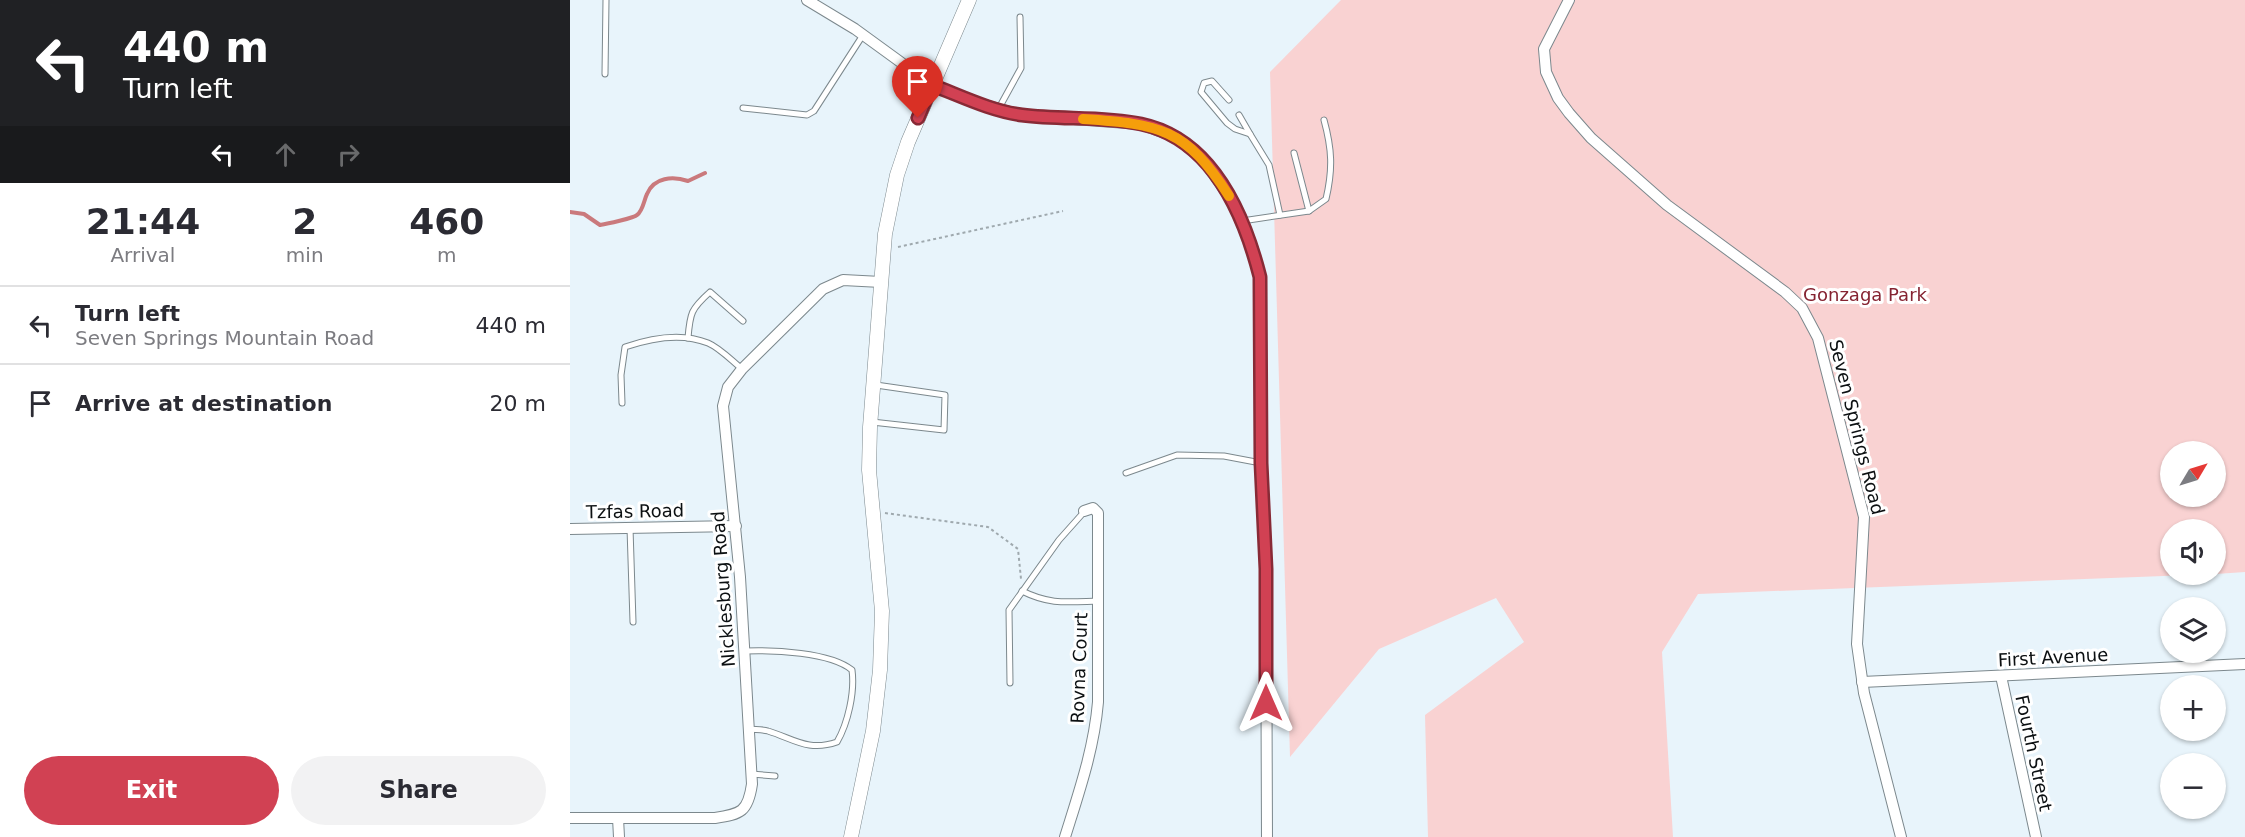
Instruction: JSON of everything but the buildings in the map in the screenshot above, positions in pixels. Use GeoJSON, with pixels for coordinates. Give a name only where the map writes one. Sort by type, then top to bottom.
{"type":"FeatureCollection","features":[{"type":"Feature","properties":{"kind":"street"},"geometry":{"type":"LineString","coordinates":[[807,0],[863,35],[932,85],[998,110],[1021,115],[1140,124],[1168,134],[1203,159],[1218,178],[1242,221],[1253,249],[1260,277],[1261,463],[1266,569],[1267,837]]}},
{"type":"Feature","properties":{"kind":"street"},"geometry":{"type":"LineString","coordinates":[[851,837],[873,731],[880,670],[882,611],[869,470],[873,384],[885,234],[897,175],[932,85],[969,0]]}},
{"type":"Feature","properties":{"kind":"street","name":"Seven Springs Road"},"geometry":{"type":"LineString","coordinates":[[1569,0],[1545,49],[1546,72],[1558,98],[1569,113],[1591,138],[1667,205],[1785,292],[1802,308],[1818,338],[1864,517],[1857,644],[1862,682],[1901,837]]}},
{"type":"Feature","properties":{"kind":"street","name":"Nicklesburg Road"},"geometry":{"type":"LineString","coordinates":[[570,818],[715,818],[738,814],[746,806],[750,795],[751,774],[736,526],[723,406],[728,387],[742,369],[823,289],[843,280],[881,282]]}},
{"type":"Feature","properties":{"kind":"street","name":"Rovna Court"},"geometry":{"type":"LineString","coordinates":[[1065,837],[1086,770],[1096,727],[1098,513],[1093,508],[1084,511]]}},
{"type":"Feature","properties":{"kind":"street","name":"Tzfas Road"},"geometry":{"type":"LineString","coordinates":[[570,529],[736,526]]}},
{"type":"Feature","properties":{"kind":"street","name":"First Avenue"},"geometry":{"type":"LineString","coordinates":[[1862,682],[2245,664]]}},
{"type":"Feature","properties":{"kind":"street","name":"Fourth Street"},"geometry":{"type":"LineString","coordinates":[[2001,676],[2036,837]]}},
{"type":"Feature","properties":{"kind":"street"},"geometry":{"type":"LineString","coordinates":[[618,818],[619,837]]}},
{"type":"Feature","properties":{"kind":"lane"},"geometry":{"type":"LineString","coordinates":[[604,74],[606,0]]}},
{"type":"Feature","properties":{"kind":"lane"},"geometry":{"type":"LineString","coordinates":[[998,110],[1021,68],[1020,17]]}},
{"type":"Feature","properties":{"kind":"lane"},"geometry":{"type":"LineString","coordinates":[[743,108],[807,115],[814,111],[863,35]]}},
{"type":"Feature","properties":{"kind":"lane"},"geometry":{"type":"LineString","coordinates":[[1229,100],[1212,81],[1204,83],[1200,92],[1221,116],[1235,129],[1250,134]]}},
{"type":"Feature","properties":{"kind":"lane"},"geometry":{"type":"LineString","coordinates":[[1239,116],[1269,165],[1280,216]]}},
{"type":"Feature","properties":{"kind":"lane"},"geometry":{"type":"LineString","coordinates":[[1242,221],[1309,211],[1326,199],[1331,176],[1331,143],[1324,120]]}},
{"type":"Feature","properties":{"kind":"lane"},"geometry":{"type":"LineString","coordinates":[[1294,153],[1309,211]]}},
{"type":"Feature","properties":{"kind":"lane"},"geometry":{"type":"LineString","coordinates":[[688,338],[690,316],[698,303],[710,292],[743,321]]}},
{"type":"Feature","properties":{"kind":"lane"},"geometry":{"type":"LineString","coordinates":[[622,403],[621,375],[625,347],[643,340],[673,337],[710,343],[742,369]]}},
{"type":"Feature","properties":{"kind":"lane"},"geometry":{"type":"LineString","coordinates":[[871,422],[944,430],[945,395],[873,384]]}},
{"type":"Feature","properties":{"kind":"lane"},"geometry":{"type":"LineString","coordinates":[[1126,473],[1155,461],[1187,455],[1224,456],[1261,463]]}},
{"type":"Feature","properties":{"kind":"lane"},"geometry":{"type":"LineString","coordinates":[[1010,682],[1009,610],[1059,540],[1084,511]]}},
{"type":"Feature","properties":{"kind":"lane"},"geometry":{"type":"LineString","coordinates":[[630,528],[633,622]]}},
{"type":"Feature","properties":{"kind":"lane"},"geometry":{"type":"LineString","coordinates":[[1022,591],[1040,600],[1098,602]]}},
{"type":"Feature","properties":{"kind":"lane"},"geometry":{"type":"LineString","coordinates":[[743,651],[794,652],[844,663],[852,670],[854,682],[844,730],[837,742],[823,747],[799,742],[766,730],[748,729]]}},
{"type":"Feature","properties":{"kind":"lane"},"geometry":{"type":"LineString","coordinates":[[751,774],[775,776]]}},
{"type":"Feature","properties":{"kind":"path"},"geometry":{"type":"LineString","coordinates":[[884,250],[1063,212]]}},
{"type":"Feature","properties":{"kind":"path"},"geometry":{"type":"LineString","coordinates":[[873,509],[892,515],[988,527],[1018,549],[1022,591]]}},
{"type":"Feature","properties":{"kind":"green space","name":"Gonzaga Park"},"geometry":{"type":"Polygon","coordinates":[[[1341,0],[2245,0],[2245,572],[2226,573],[2226,519],[2160,519],[2160,576],[1698,594],[1662,652],[1673,837],[1428,837],[1425,715],[1524,642],[1496,598],[1379,649],[1290,757],[1270,72],[1341,0]]]}},
{"type":"Feature","properties":{"kind":"waterway"},"geometry":{"type":"LineString","coordinates":[[570,212],[584,214],[600,225],[626,219],[639,213],[650,188],[659,181],[670,178],[688,181],[705,173]]}},
{"type":"Feature","properties":{"kind":"slow traffic"},"geometry":{"type":"LineString","coordinates":[[1083,119],[1140,124],[1175,137],[1203,159],[1229,196]]}},
{"type":"Feature","properties":{"kind":"route"},"geometry":{"type":"LineString","coordinates":[[918,118],[932,85],[974,102],[1021,115],[1140,124],[1175,137],[1203,159],[1218,178],[1242,221],[1253,249],[1260,277],[1261,463],[1266,569],[1266,703]]}}]}
